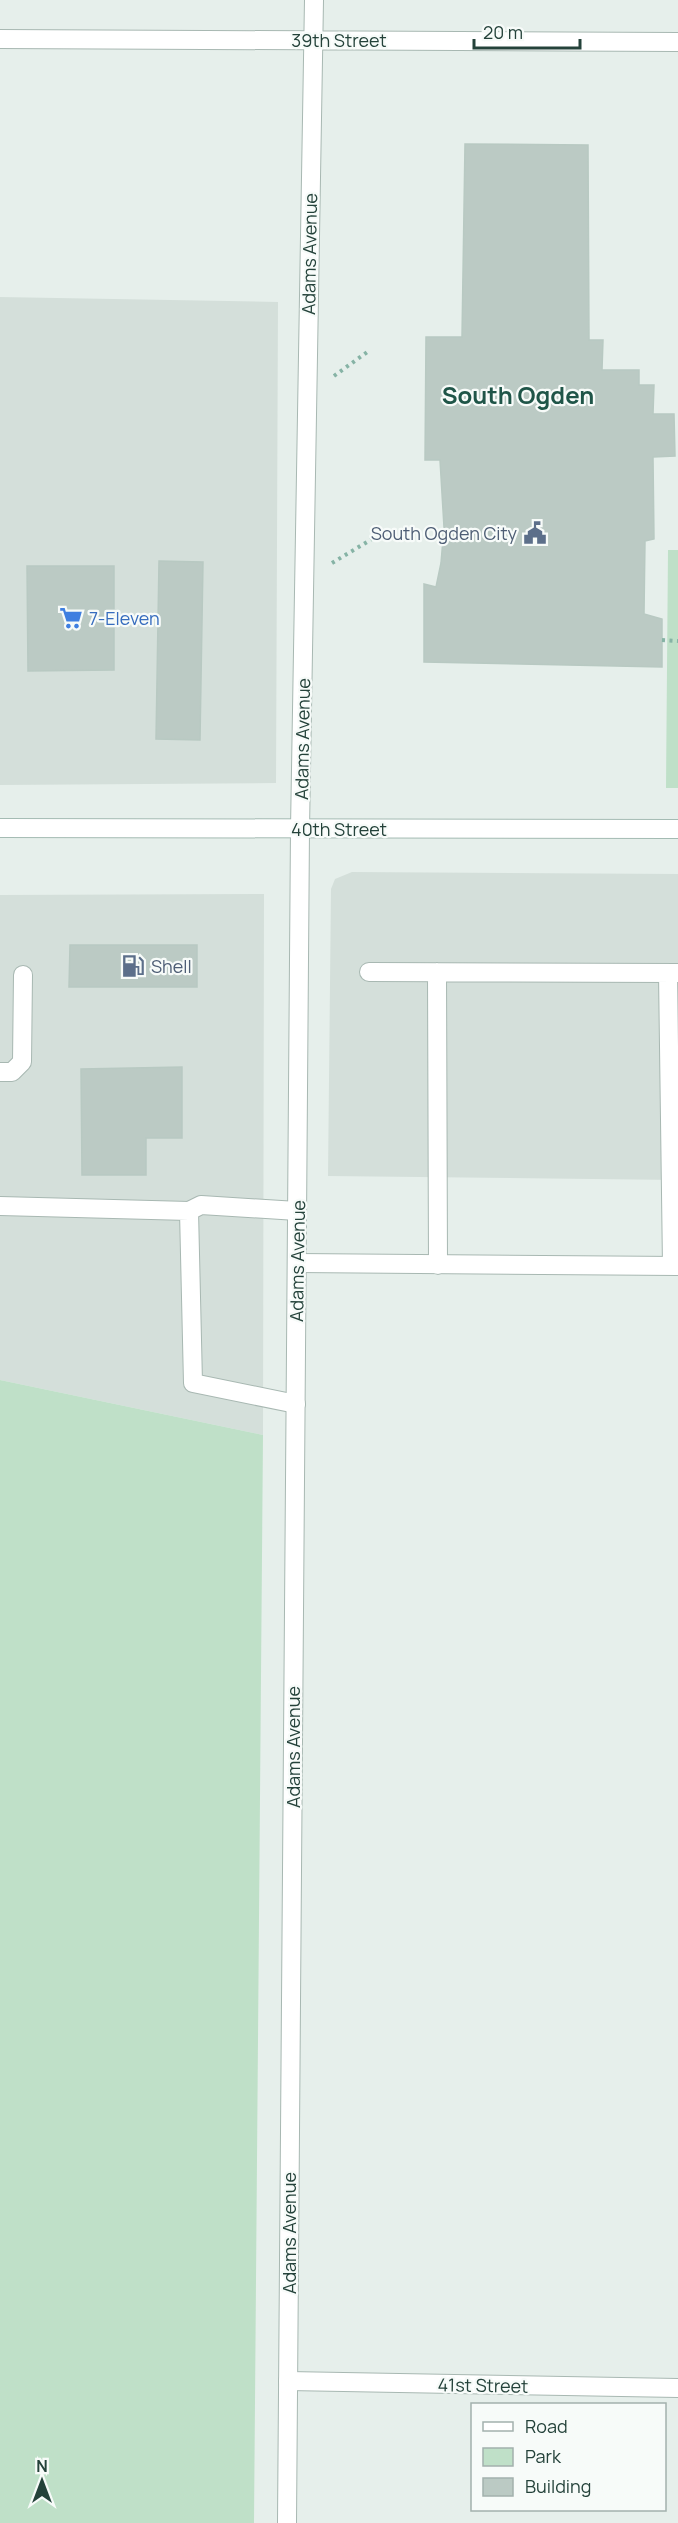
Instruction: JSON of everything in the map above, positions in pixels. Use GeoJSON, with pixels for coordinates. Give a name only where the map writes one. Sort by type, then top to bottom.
{"type":"FeatureCollection","features":[{"type":"Feature","properties":{"kind":"street","name":"Adams Avenue"},"geometry":{"type":"LineString","coordinates":[[287,2523],[300,829],[306,396],[315,0]]}},
{"type":"Feature","properties":{"kind":"street","name":"39th Street"},"geometry":{"type":"LineString","coordinates":[[0,39],[678,42]]}},
{"type":"Feature","properties":{"kind":"street","name":"40th Street"},"geometry":{"type":"LineString","coordinates":[[0,828],[678,829]]}},
{"type":"Feature","properties":{"kind":"street"},"geometry":{"type":"LineString","coordinates":[[297,1263],[675,1266],[673,973],[369,972]]}},
{"type":"Feature","properties":{"kind":"street"},"geometry":{"type":"LineString","coordinates":[[437,972],[438,1264]]}},
{"type":"Feature","properties":{"kind":"street"},"geometry":{"type":"LineString","coordinates":[[0,1072],[12,1071],[22,1062],[23,975]]}},
{"type":"Feature","properties":{"kind":"street"},"geometry":{"type":"LineString","coordinates":[[0,1206],[189,1211],[201,1205],[297,1211]]}},
{"type":"Feature","properties":{"kind":"street"},"geometry":{"type":"LineString","coordinates":[[189,1211],[193,1383],[296,1404]]}},
{"type":"Feature","properties":{"kind":"street","name":"41st Street"},"geometry":{"type":"LineString","coordinates":[[288,2381],[678,2388]]}},
{"type":"Feature","properties":{"kind":"path"},"geometry":{"type":"LineString","coordinates":[[306,396],[370,350]]}},
{"type":"Feature","properties":{"kind":"path"},"geometry":{"type":"LineString","coordinates":[[303,580],[382,533]]}},
{"type":"Feature","properties":{"kind":"path"},"geometry":{"type":"LineString","coordinates":[[662,640],[678,641]]}},
{"type":"Feature","properties":{"kind":"shaded area"},"geometry":{"type":"Polygon","coordinates":[[[0,297],[278,302],[276,783],[0,785],[0,297]]]}},
{"type":"Feature","properties":{"kind":"shaded area"},"geometry":{"type":"Polygon","coordinates":[[[352,872],[678,874],[678,1180],[328,1176],[331,889],[335,879],[352,872]]]}},
{"type":"Feature","properties":{"kind":"shaded area"},"geometry":{"type":"Polygon","coordinates":[[[264,894],[263,1435],[0,1380],[0,895],[264,894]]]}},
{"type":"Feature","properties":{"kind":"green space"},"geometry":{"type":"Polygon","coordinates":[[[668,550],[678,550],[678,788],[666,788],[668,550]]]}},
{"type":"Feature","properties":{"kind":"green space"},"geometry":{"type":"Polygon","coordinates":[[[0,1380],[263,1435],[254,2523],[0,2523],[0,1380]]]}},
{"type":"Feature","properties":{"kind":"building"},"geometry":{"type":"Polygon","coordinates":[[[465,144],[588,145],[589,340],[603,340],[602,370],[639,370],[639,385],[654,385],[653,414],[674,414],[675,456],[653,457],[654,539],[645,541],[644,614],[662,619],[662,667],[424,662],[424,584],[436,587],[444,527],[440,460],[425,460],[426,337],[462,337],[465,144]]]}},
{"type":"Feature","properties":{"kind":"building","name":"7-Eleven"},"geometry":{"type":"Polygon","coordinates":[[[159,561],[203,562],[200,740],[156,739],[159,561]]]}},
{"type":"Feature","properties":{"kind":"building","name":"7-Eleven"},"geometry":{"type":"Polygon","coordinates":[[[27,566],[114,566],[114,670],[28,671],[27,566]]]}},
{"type":"Feature","properties":{"kind":"building","name":"Shell"},"geometry":{"type":"Polygon","coordinates":[[[70,945],[197,945],[197,987],[69,987],[70,945]]]}},
{"type":"Feature","properties":{"kind":"building"},"geometry":{"type":"Polygon","coordinates":[[[182,1067],[182,1138],[146,1138],[146,1175],[82,1175],[81,1069],[182,1067]]]}},
{"type":"Feature","properties":{"kind":"place","name":"South Ogden City"},"geometry":{"type":"Point","coordinates":[535,533]}},
{"type":"Feature","properties":{"kind":"place","name":"7-Eleven"},"geometry":{"type":"Point","coordinates":[71,618]}},
{"type":"Feature","properties":{"kind":"place","name":"Shell"},"geometry":{"type":"Point","coordinates":[133,966]}},
{"type":"Feature","properties":{"kind":"district","name":"South Ogden"},"geometry":{"type":"Point","coordinates":[518,394]}}]}
